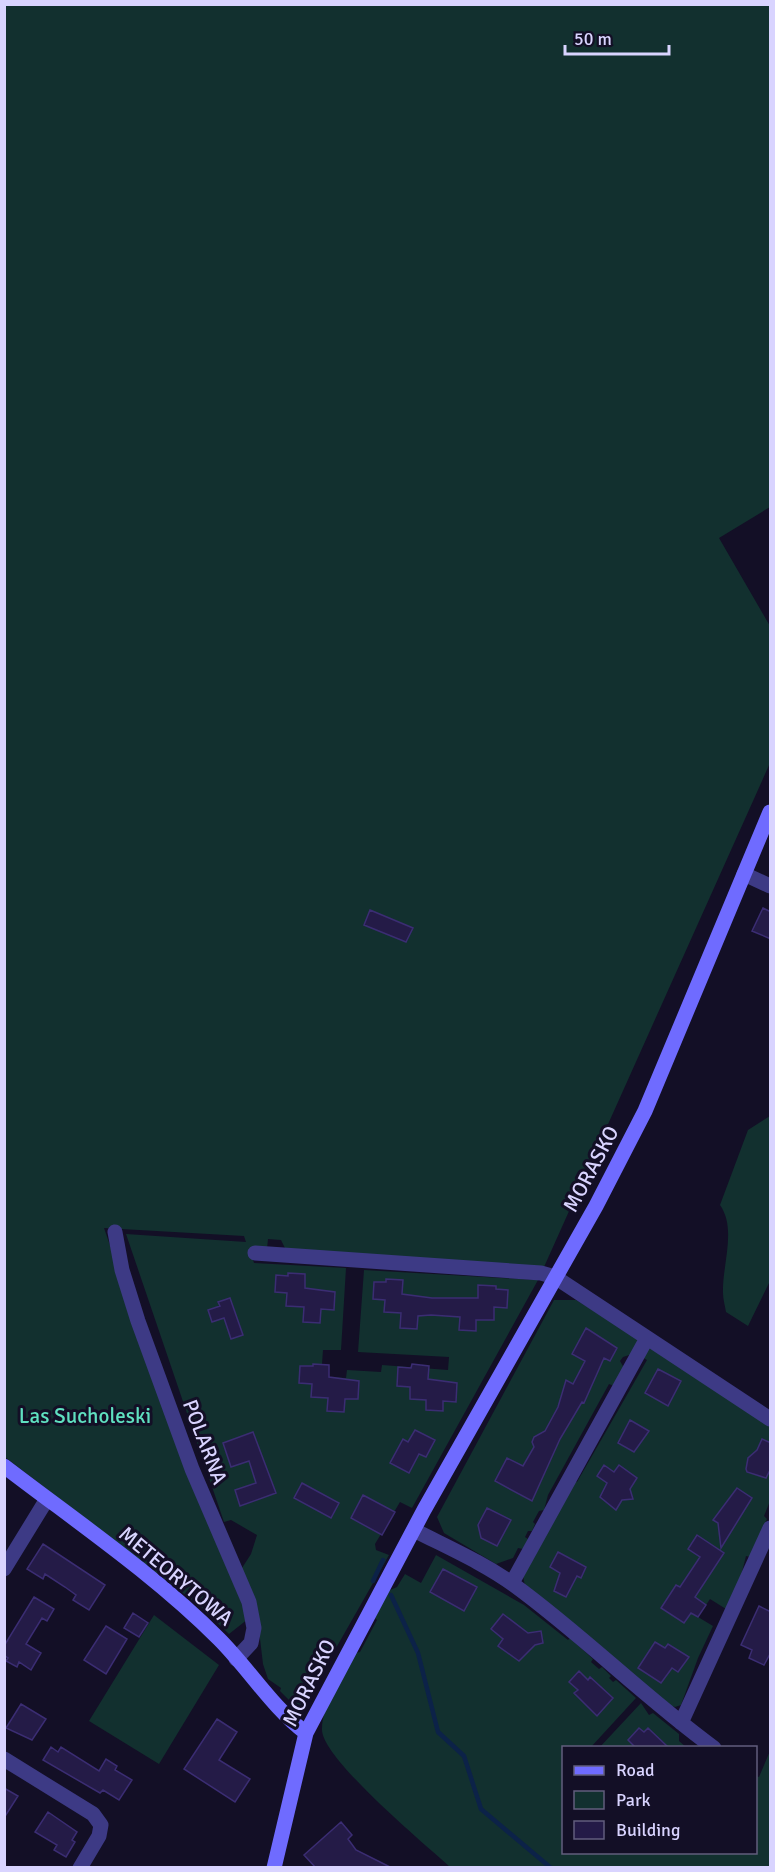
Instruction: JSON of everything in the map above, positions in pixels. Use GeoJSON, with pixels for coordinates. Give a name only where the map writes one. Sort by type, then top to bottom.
{"type":"FeatureCollection","features":[{"type":"Feature","properties":{"kind":"street","name":"MORASKO"},"geometry":{"type":"LineString","coordinates":[[274,1868],[306,1733],[414,1530],[645,1111],[771,812]]}},
{"type":"Feature","properties":{"kind":"street"},"geometry":{"type":"LineString","coordinates":[[744,874],[771,886]]}},
{"type":"Feature","properties":{"kind":"street","name":"POLARNA"},"geometry":{"type":"LineString","coordinates":[[115,1232],[122,1270],[142,1332],[192,1469],[249,1602],[254,1628],[251,1643],[236,1659]]}},
{"type":"Feature","properties":{"kind":"street"},"geometry":{"type":"LineString","coordinates":[[255,1253],[541,1273],[555,1277],[771,1419]]}},
{"type":"Feature","properties":{"kind":"street"},"geometry":{"type":"LineString","coordinates":[[512,1583],[647,1338]]}},
{"type":"Feature","properties":{"kind":"street","name":"METEORYTOWA"},"geometry":{"type":"LineString","coordinates":[[4,1466],[160,1587],[220,1640],[291,1722],[306,1733]]}},
{"type":"Feature","properties":{"kind":"street"},"geometry":{"type":"LineString","coordinates":[[4,1569],[47,1499]]}},
{"type":"Feature","properties":{"kind":"street"},"geometry":{"type":"LineString","coordinates":[[681,1723],[771,1528]]}},
{"type":"Feature","properties":{"kind":"street"},"geometry":{"type":"LineString","coordinates":[[414,1530],[512,1583],[565,1624],[711,1746]]}},
{"type":"Feature","properties":{"kind":"street"},"geometry":{"type":"LineString","coordinates":[[4,1759],[93,1814],[101,1825],[99,1836],[80,1868]]}},
{"type":"Feature","properties":{"kind":"green space","name":"Las Sucholeski"},"geometry":{"type":"Polygon","coordinates":[[[4,5],[770,5],[770,507],[719,538],[770,626],[770,763],[544,1267],[286,1250],[281,1240],[268,1239],[267,1249],[249,1248],[254,1263],[346,1268],[341,1350],[323,1350],[322,1364],[329,1365],[329,1377],[346,1378],[347,1370],[381,1372],[382,1365],[448,1370],[449,1357],[358,1352],[364,1270],[538,1280],[412,1508],[400,1502],[375,1544],[376,1550],[389,1555],[303,1706],[293,1704],[280,1691],[281,1688],[268,1679],[263,1664],[258,1622],[242,1568],[251,1554],[257,1535],[231,1520],[224,1522],[126,1234],[246,1242],[244,1236],[104,1228],[188,1470],[248,1619],[229,1634],[200,1606],[5,1457],[4,5]]]}},
{"type":"Feature","properties":{"kind":"green space"},"geometry":{"type":"Polygon","coordinates":[[[770,1116],[770,1281],[748,1326],[726,1312],[723,1282],[728,1248],[728,1225],[720,1205],[748,1130],[770,1116]]]}},
{"type":"Feature","properties":{"kind":"green space"},"geometry":{"type":"Polygon","coordinates":[[[554,1300],[576,1300],[638,1337],[639,1341],[632,1354],[623,1357],[620,1361],[624,1368],[614,1386],[609,1384],[548,1495],[544,1510],[539,1511],[533,1522],[535,1524],[532,1531],[528,1531],[525,1537],[528,1539],[523,1549],[518,1548],[513,1558],[496,1564],[444,1533],[437,1517],[554,1300]]]}},
{"type":"Feature","properties":{"kind":"green space"},"geometry":{"type":"Polygon","coordinates":[[[649,1347],[770,1426],[770,1501],[764,1516],[767,1519],[750,1557],[746,1556],[741,1576],[726,1609],[710,1599],[698,1617],[713,1626],[698,1658],[681,1705],[675,1707],[662,1703],[525,1586],[523,1576],[572,1481],[577,1482],[647,1360],[642,1357],[649,1347]]]}},
{"type":"Feature","properties":{"kind":"green space"},"geometry":{"type":"Polygon","coordinates":[[[436,1555],[524,1605],[568,1640],[570,1638],[593,1659],[591,1662],[599,1669],[602,1667],[611,1676],[609,1678],[613,1682],[616,1680],[636,1698],[592,1746],[562,1746],[562,1854],[757,1854],[757,1776],[759,1777],[770,1751],[770,1867],[450,1867],[356,1780],[326,1742],[322,1729],[323,1719],[334,1690],[355,1653],[360,1652],[377,1620],[375,1618],[388,1591],[397,1587],[405,1574],[421,1583],[436,1555]]]}},
{"type":"Feature","properties":{"kind":"green space"},"geometry":{"type":"Polygon","coordinates":[[[154,1615],[219,1665],[159,1764],[89,1721],[154,1615]]]}},
{"type":"Feature","properties":{"kind":"green space"},"geometry":{"type":"Polygon","coordinates":[[[641,1703],[649,1715],[653,1713],[679,1734],[679,1741],[685,1746],[601,1746],[641,1703]]]}},
{"type":"Feature","properties":{"kind":"building"},"geometry":{"type":"Polygon","coordinates":[[[763,908],[771,912],[771,939],[752,931],[763,908]]]}},
{"type":"Feature","properties":{"kind":"building"},"geometry":{"type":"Polygon","coordinates":[[[370,910],[413,928],[406,942],[364,925],[370,910]]]}},
{"type":"Feature","properties":{"kind":"building"},"geometry":{"type":"Polygon","coordinates":[[[288,1273],[305,1274],[305,1288],[335,1292],[334,1310],[321,1309],[320,1323],[303,1322],[304,1307],[286,1306],[287,1293],[275,1292],[276,1275],[288,1276],[288,1273]]]}},
{"type":"Feature","properties":{"kind":"building"},"geometry":{"type":"Polygon","coordinates":[[[386,1279],[403,1280],[402,1294],[432,1298],[478,1298],[478,1285],[496,1286],[496,1289],[508,1290],[507,1308],[494,1307],[494,1320],[476,1320],[476,1331],[459,1330],[460,1317],[431,1315],[418,1316],[417,1329],[400,1328],[401,1313],[384,1312],[385,1300],[373,1299],[374,1282],[386,1282],[386,1279]]]}},
{"type":"Feature","properties":{"kind":"building"},"geometry":{"type":"Polygon","coordinates":[[[230,1298],[243,1335],[231,1339],[224,1318],[212,1322],[208,1310],[220,1306],[218,1302],[230,1298]]]}},
{"type":"Feature","properties":{"kind":"building"},"geometry":{"type":"Polygon","coordinates":[[[586,1328],[617,1348],[610,1361],[604,1358],[584,1403],[582,1402],[560,1439],[532,1501],[495,1481],[507,1458],[523,1466],[534,1447],[532,1442],[534,1437],[545,1431],[558,1407],[566,1380],[573,1384],[585,1361],[572,1354],[586,1328]]]}},
{"type":"Feature","properties":{"kind":"building"},"geometry":{"type":"Polygon","coordinates":[[[313,1364],[329,1365],[329,1377],[359,1381],[358,1399],[345,1399],[344,1412],[327,1411],[328,1398],[311,1397],[312,1384],[299,1383],[300,1366],[313,1366],[313,1364]]]}},
{"type":"Feature","properties":{"kind":"building"},"geometry":{"type":"Polygon","coordinates":[[[412,1364],[429,1366],[428,1379],[457,1383],[456,1402],[443,1401],[443,1411],[426,1410],[426,1400],[410,1399],[410,1387],[397,1386],[398,1367],[411,1368],[412,1364]]]}},
{"type":"Feature","properties":{"kind":"building"},"geometry":{"type":"Polygon","coordinates":[[[658,1369],[681,1381],[668,1406],[645,1393],[658,1369]]]}},
{"type":"Feature","properties":{"kind":"building"},"geometry":{"type":"Polygon","coordinates":[[[630,1420],[649,1431],[634,1452],[618,1443],[630,1420]]]}},
{"type":"Feature","properties":{"kind":"building"},"geometry":{"type":"Polygon","coordinates":[[[415,1430],[435,1440],[426,1457],[419,1454],[409,1473],[390,1463],[403,1439],[408,1442],[415,1430]]]}},
{"type":"Feature","properties":{"kind":"building"},"geometry":{"type":"Polygon","coordinates":[[[253,1432],[276,1493],[240,1506],[235,1490],[256,1483],[249,1461],[231,1467],[223,1443],[253,1432]]]}},
{"type":"Feature","properties":{"kind":"building"},"geometry":{"type":"Polygon","coordinates":[[[762,1439],[771,1443],[771,1468],[766,1478],[747,1472],[746,1469],[748,1458],[757,1450],[762,1439]]]}},
{"type":"Feature","properties":{"kind":"building"},"geometry":{"type":"Polygon","coordinates":[[[604,1465],[614,1472],[619,1465],[637,1478],[630,1489],[633,1499],[622,1500],[616,1510],[600,1497],[607,1483],[597,1476],[604,1465]]]}},
{"type":"Feature","properties":{"kind":"building"},"geometry":{"type":"Polygon","coordinates":[[[302,1483],[339,1503],[331,1518],[294,1498],[302,1483]]]}},
{"type":"Feature","properties":{"kind":"building"},"geometry":{"type":"Polygon","coordinates":[[[737,1488],[752,1498],[721,1548],[718,1523],[713,1520],[737,1488]]]}},
{"type":"Feature","properties":{"kind":"building"},"geometry":{"type":"Polygon","coordinates":[[[363,1495],[395,1512],[382,1535],[351,1518],[363,1495]]]}},
{"type":"Feature","properties":{"kind":"building"},"geometry":{"type":"Polygon","coordinates":[[[487,1508],[511,1520],[497,1546],[481,1538],[478,1525],[487,1508]]]}},
{"type":"Feature","properties":{"kind":"building"},"geometry":{"type":"Polygon","coordinates":[[[697,1535],[724,1553],[695,1597],[706,1605],[698,1617],[691,1613],[684,1623],[661,1608],[676,1585],[680,1587],[700,1557],[688,1549],[697,1535]]]}},
{"type":"Feature","properties":{"kind":"building"},"geometry":{"type":"Polygon","coordinates":[[[43,1544],[105,1585],[89,1610],[73,1600],[76,1595],[65,1587],[45,1574],[43,1579],[27,1569],[43,1544]]]}},
{"type":"Feature","properties":{"kind":"building"},"geometry":{"type":"Polygon","coordinates":[[[558,1552],[586,1567],[581,1578],[577,1576],[566,1597],[554,1591],[560,1573],[550,1567],[558,1552]]]}},
{"type":"Feature","properties":{"kind":"building"},"geometry":{"type":"Polygon","coordinates":[[[443,1569],[477,1587],[464,1611],[430,1592],[443,1569]]]}},
{"type":"Feature","properties":{"kind":"building"},"geometry":{"type":"Polygon","coordinates":[[[34,1597],[54,1609],[47,1621],[42,1618],[26,1644],[41,1653],[31,1670],[19,1662],[17,1667],[6,1661],[8,1658],[4,1655],[4,1646],[34,1597]]]}},
{"type":"Feature","properties":{"kind":"building"},"geometry":{"type":"Polygon","coordinates":[[[759,1606],[771,1612],[771,1652],[764,1665],[749,1658],[752,1650],[741,1645],[759,1606]]]}},
{"type":"Feature","properties":{"kind":"building"},"geometry":{"type":"Polygon","coordinates":[[[133,1613],[148,1623],[139,1637],[124,1628],[133,1613]]]}},
{"type":"Feature","properties":{"kind":"building"},"geometry":{"type":"Polygon","coordinates":[[[503,1614],[528,1633],[541,1631],[543,1643],[535,1645],[519,1661],[498,1646],[503,1639],[491,1629],[503,1614]]]}},
{"type":"Feature","properties":{"kind":"building"},"geometry":{"type":"Polygon","coordinates":[[[106,1626],[127,1639],[106,1674],[84,1660],[106,1626]]]}},
{"type":"Feature","properties":{"kind":"building"},"geometry":{"type":"Polygon","coordinates":[[[655,1642],[665,1648],[668,1644],[689,1657],[678,1672],[672,1668],[661,1683],[638,1668],[655,1642]]]}},
{"type":"Feature","properties":{"kind":"building"},"geometry":{"type":"Polygon","coordinates":[[[579,1671],[588,1680],[590,1677],[613,1698],[597,1716],[574,1693],[578,1690],[569,1682],[579,1671]]]}},
{"type":"Feature","properties":{"kind":"building"},"geometry":{"type":"Polygon","coordinates":[[[21,1704],[46,1719],[32,1740],[6,1728],[21,1704]]]}},
{"type":"Feature","properties":{"kind":"building"},"geometry":{"type":"Polygon","coordinates":[[[217,1719],[237,1732],[219,1760],[250,1779],[235,1802],[184,1769],[217,1719]]]}},
{"type":"Feature","properties":{"kind":"building"},"geometry":{"type":"Polygon","coordinates":[[[639,1728],[644,1732],[648,1728],[667,1746],[634,1746],[628,1740],[639,1728]]]}},
{"type":"Feature","properties":{"kind":"building"},"geometry":{"type":"Polygon","coordinates":[[[51,1747],[58,1752],[61,1747],[99,1771],[106,1759],[117,1766],[115,1770],[132,1780],[119,1800],[103,1790],[100,1793],[43,1760],[51,1747]]]}},
{"type":"Feature","properties":{"kind":"building"},"geometry":{"type":"Polygon","coordinates":[[[4,1788],[18,1796],[4,1818],[4,1788]]]}},
{"type":"Feature","properties":{"kind":"building"},"geometry":{"type":"Polygon","coordinates":[[[48,1812],[77,1832],[72,1840],[75,1842],[66,1857],[54,1850],[57,1845],[35,1832],[48,1812]]]}},
{"type":"Feature","properties":{"kind":"building"},"geometry":{"type":"Polygon","coordinates":[[[341,1822],[352,1835],[348,1839],[356,1850],[392,1868],[316,1868],[304,1855],[341,1822]]]}},
{"type":"Feature","properties":{"kind":"waterway"},"geometry":{"type":"LineString","coordinates":[[373,1581],[383,1560]]}},
{"type":"Feature","properties":{"kind":"waterway"},"geometry":{"type":"LineString","coordinates":[[391,1595],[418,1653],[438,1732],[464,1756],[481,1809],[551,1868]]}}]}
